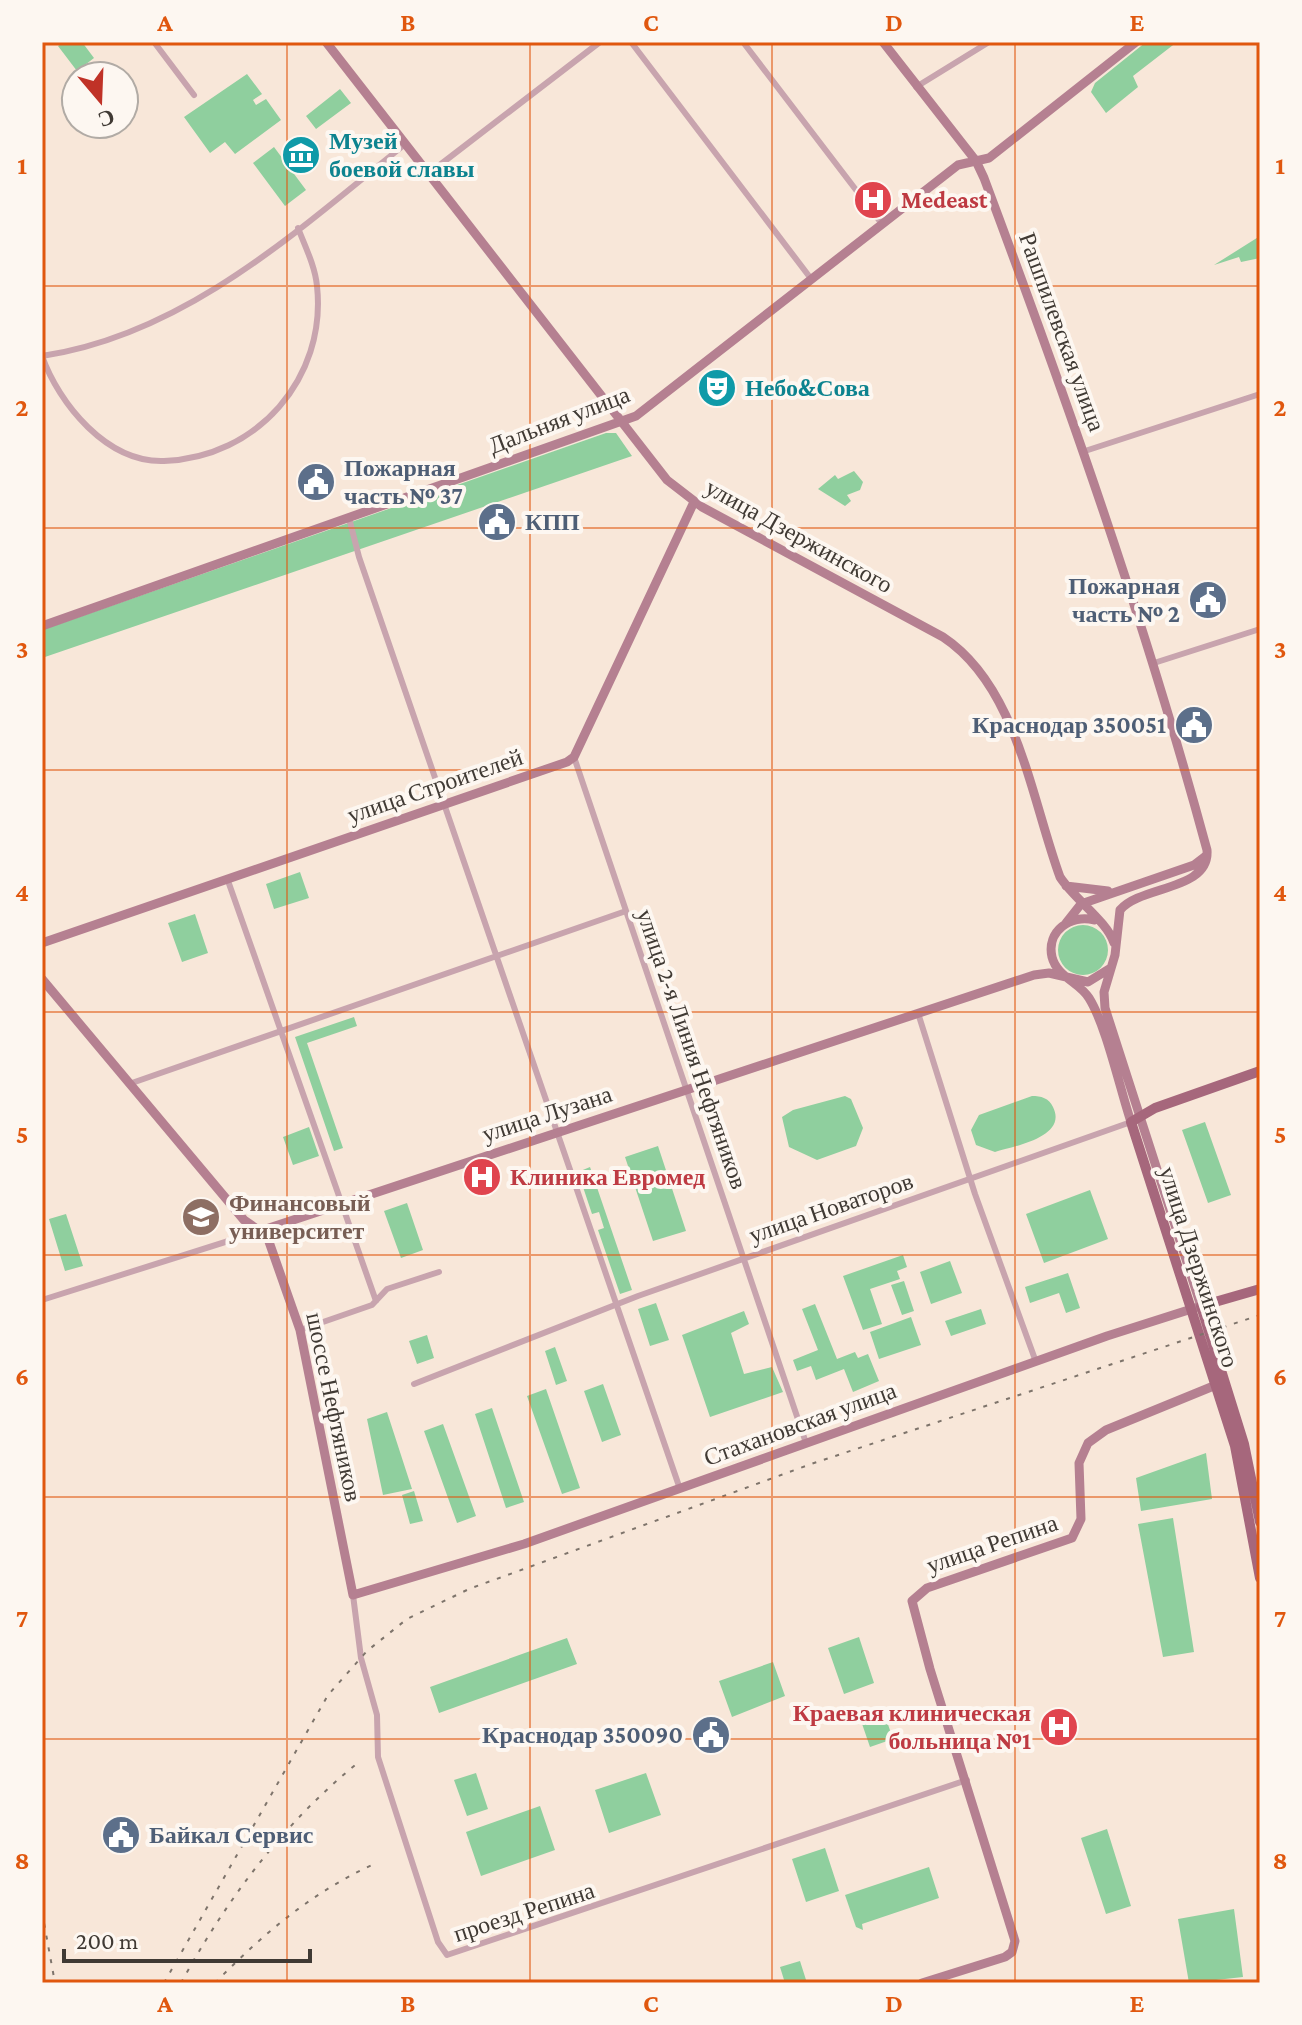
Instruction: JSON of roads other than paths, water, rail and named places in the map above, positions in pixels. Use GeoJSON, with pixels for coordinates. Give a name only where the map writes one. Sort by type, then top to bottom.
{"type":"FeatureCollection","features":[{"type":"Feature","properties":{"kind":"main road","name":"улица Новаторов"},"geometry":{"type":"LineString","coordinates":[[1135,1118],[1260,1071]]}},
{"type":"Feature","properties":{"kind":"main road","name":"улица Дзержинского"},"geometry":{"type":"LineString","coordinates":[[1135,1118],[1244,1444],[1260,1522]]}},
{"type":"Feature","properties":{"kind":"main road","name":"Стахановская улица"},"geometry":{"type":"LineString","coordinates":[[1197,1307],[1260,1289]]}},
{"type":"Feature","properties":{"kind":"main road","name":"улица Дзержинского"},"geometry":{"type":"LineString","coordinates":[[1197,1307],[1235,1446],[1260,1578]]}},
{"type":"Feature","properties":{"kind":"street"},"geometry":{"type":"LineString","coordinates":[[154,42],[194,95]]}},
{"type":"Feature","properties":{"kind":"street","name":"улица Дзержинского"},"geometry":{"type":"LineString","coordinates":[[326,42],[667,480],[694,502],[943,637],[976,663],[1000,700],[1066,886],[1109,932],[1115,946],[1104,992],[1105,1008],[1135,1118]]}},
{"type":"Feature","properties":{"kind":"street"},"geometry":{"type":"LineString","coordinates":[[428,174],[600,42]]}},
{"type":"Feature","properties":{"kind":"street"},"geometry":{"type":"LineString","coordinates":[[631,42],[812,280]]}},
{"type":"Feature","properties":{"kind":"street"},"geometry":{"type":"LineString","coordinates":[[743,42],[882,224]]}},
{"type":"Feature","properties":{"kind":"street","name":"Рашпилевская улица"},"geometry":{"type":"LineString","coordinates":[[883,42],[976,161],[1085,451],[1154,663],[1207,855]]}},
{"type":"Feature","properties":{"kind":"street"},"geometry":{"type":"LineString","coordinates":[[916,87],[989,42]]}},
{"type":"Feature","properties":{"kind":"street","name":"Дальняя улица"},"geometry":{"type":"LineString","coordinates":[[42,626],[636,416],[958,165],[989,158],[1136,42]]}},
{"type":"Feature","properties":{"kind":"street"},"geometry":{"type":"LineString","coordinates":[[298,228],[317,285],[311,352],[291,395],[265,422],[237,440],[186,457],[163,461],[142,458],[101,437],[82,423],[50,380],[42,356],[132,334],[167,316],[231,278],[404,145]]}},
{"type":"Feature","properties":{"kind":"street"},"geometry":{"type":"LineString","coordinates":[[1085,451],[1260,394]]}},
{"type":"Feature","properties":{"kind":"street"},"geometry":{"type":"LineString","coordinates":[[574,757],[694,502]]}},
{"type":"Feature","properties":{"kind":"street"},"geometry":{"type":"LineString","coordinates":[[349,518],[359,557],[680,1489]]}},
{"type":"Feature","properties":{"kind":"street"},"geometry":{"type":"LineString","coordinates":[[1154,663],[1260,629]]}},
{"type":"Feature","properties":{"kind":"street","name":"улица Строителей"},"geometry":{"type":"LineString","coordinates":[[42,943],[574,757]]}},
{"type":"Feature","properties":{"kind":"street","name":"улица 2-я Линия Нефтяников"},"geometry":{"type":"LineString","coordinates":[[574,757],[806,1443]]}},
{"type":"Feature","properties":{"kind":"street"},"geometry":{"type":"LineString","coordinates":[[1064,925],[1081,904],[1194,865],[1207,855]]}},
{"type":"Feature","properties":{"kind":"street"},"geometry":{"type":"LineString","coordinates":[[1115,946],[1117,917],[1125,905],[1199,873],[1207,855]]}},
{"type":"Feature","properties":{"kind":"street"},"geometry":{"type":"LineString","coordinates":[[227,878],[376,1301]]}},
{"type":"Feature","properties":{"kind":"street"},"geometry":{"type":"LineString","coordinates":[[1066,886],[1085,891],[1119,890]]}},
{"type":"Feature","properties":{"kind":"street"},"geometry":{"type":"LineString","coordinates":[[129,1084],[626,911]]}},
{"type":"Feature","properties":{"kind":"street"},"geometry":{"type":"LineString","coordinates":[[1064,925],[1079,919],[1097,922]]}},
{"type":"Feature","properties":{"kind":"street","name":"улица Дзержинского"},"geometry":{"type":"LineString","coordinates":[[1064,925],[1053,939],[1052,955],[1057,969],[1089,998],[1135,1118]]}},
{"type":"Feature","properties":{"kind":"street"},"geometry":{"type":"LineString","coordinates":[[1068,978],[1094,980],[1112,964]]}},
{"type":"Feature","properties":{"kind":"street","name":"улица Лузана"},"geometry":{"type":"LineString","coordinates":[[42,1300],[1034,975],[1049,973],[1068,978]]}},
{"type":"Feature","properties":{"kind":"street","name":"шоссе Нефтяников"},"geometry":{"type":"LineString","coordinates":[[42,979],[244,1220],[267,1236],[300,1330],[353,1595]]}},
{"type":"Feature","properties":{"kind":"street"},"geometry":{"type":"LineString","coordinates":[[918,1012],[971,1180],[1036,1362]]}},
{"type":"Feature","properties":{"kind":"street","name":"улица Новаторов"},"geometry":{"type":"LineString","coordinates":[[414,1384],[616,1304],[971,1180],[1135,1118]]}},
{"type":"Feature","properties":{"kind":"street"},"geometry":{"type":"LineString","coordinates":[[300,1330],[376,1301],[387,1289],[439,1272]]}},
{"type":"Feature","properties":{"kind":"street","name":"Стахановская улица"},"geometry":{"type":"LineString","coordinates":[[353,1595],[524,1544],[1197,1307]]}},
{"type":"Feature","properties":{"kind":"street","name":"улица Репина"},"geometry":{"type":"LineString","coordinates":[[922,1983],[1005,1957],[1015,1945],[912,1601],[927,1588],[1072,1538],[1081,1519],[1079,1463],[1088,1443],[1106,1430],[1216,1385]]}},
{"type":"Feature","properties":{"kind":"street","name":"проезд Репина"},"geometry":{"type":"LineString","coordinates":[[353,1595],[361,1658],[377,1715],[378,1757],[438,1942],[447,1955],[467,1951],[967,1780]]}},
{"type":"Feature","properties":{"kind":"railway"},"geometry":{"type":"LineString","coordinates":[[164,1983],[328,1695],[367,1651],[407,1619],[469,1589],[814,1463],[1260,1315]]}},
{"type":"Feature","properties":{"kind":"railway"},"geometry":{"type":"LineString","coordinates":[[181,1983],[218,1921],[259,1864],[306,1810],[359,1762]]}},
{"type":"Feature","properties":{"kind":"railway"},"geometry":{"type":"LineString","coordinates":[[215,1983],[288,1916],[328,1888],[372,1865]]}},
{"type":"Feature","properties":{"kind":"railway"},"geometry":{"type":"LineString","coordinates":[[42,1912],[55,1983]]}},
{"type":"Feature","properties":{"kind":"place","name":"Музей боевой славы"},"geometry":{"type":"Point","coordinates":[301,155]}},
{"type":"Feature","properties":{"kind":"place","name":"Medeast"},"geometry":{"type":"Point","coordinates":[873,200]}},
{"type":"Feature","properties":{"kind":"place","name":"Небо&Сова"},"geometry":{"type":"Point","coordinates":[717,388]}},
{"type":"Feature","properties":{"kind":"place","name":"Пожарная часть № 37"},"geometry":{"type":"Point","coordinates":[316,482]}},
{"type":"Feature","properties":{"kind":"place","name":"КПП"},"geometry":{"type":"Point","coordinates":[497,522]}},
{"type":"Feature","properties":{"kind":"place","name":"Пожарная часть № 2"},"geometry":{"type":"Point","coordinates":[1208,600]}},
{"type":"Feature","properties":{"kind":"place","name":"Краснодар 350051"},"geometry":{"type":"Point","coordinates":[1194,725]}},
{"type":"Feature","properties":{"kind":"place","name":"Клиника Евромед"},"geometry":{"type":"Point","coordinates":[482,1177]}},
{"type":"Feature","properties":{"kind":"place","name":"Финансовый университет"},"geometry":{"type":"Point","coordinates":[201,1217]}},
{"type":"Feature","properties":{"kind":"place","name":"Краевая клиническая больница №1"},"geometry":{"type":"Point","coordinates":[1059,1727]}},
{"type":"Feature","properties":{"kind":"place","name":"Краснодар 350090"},"geometry":{"type":"Point","coordinates":[711,1735]}},
{"type":"Feature","properties":{"kind":"place","name":"Байкал Сервис"},"geometry":{"type":"Point","coordinates":[121,1835]}}]}
